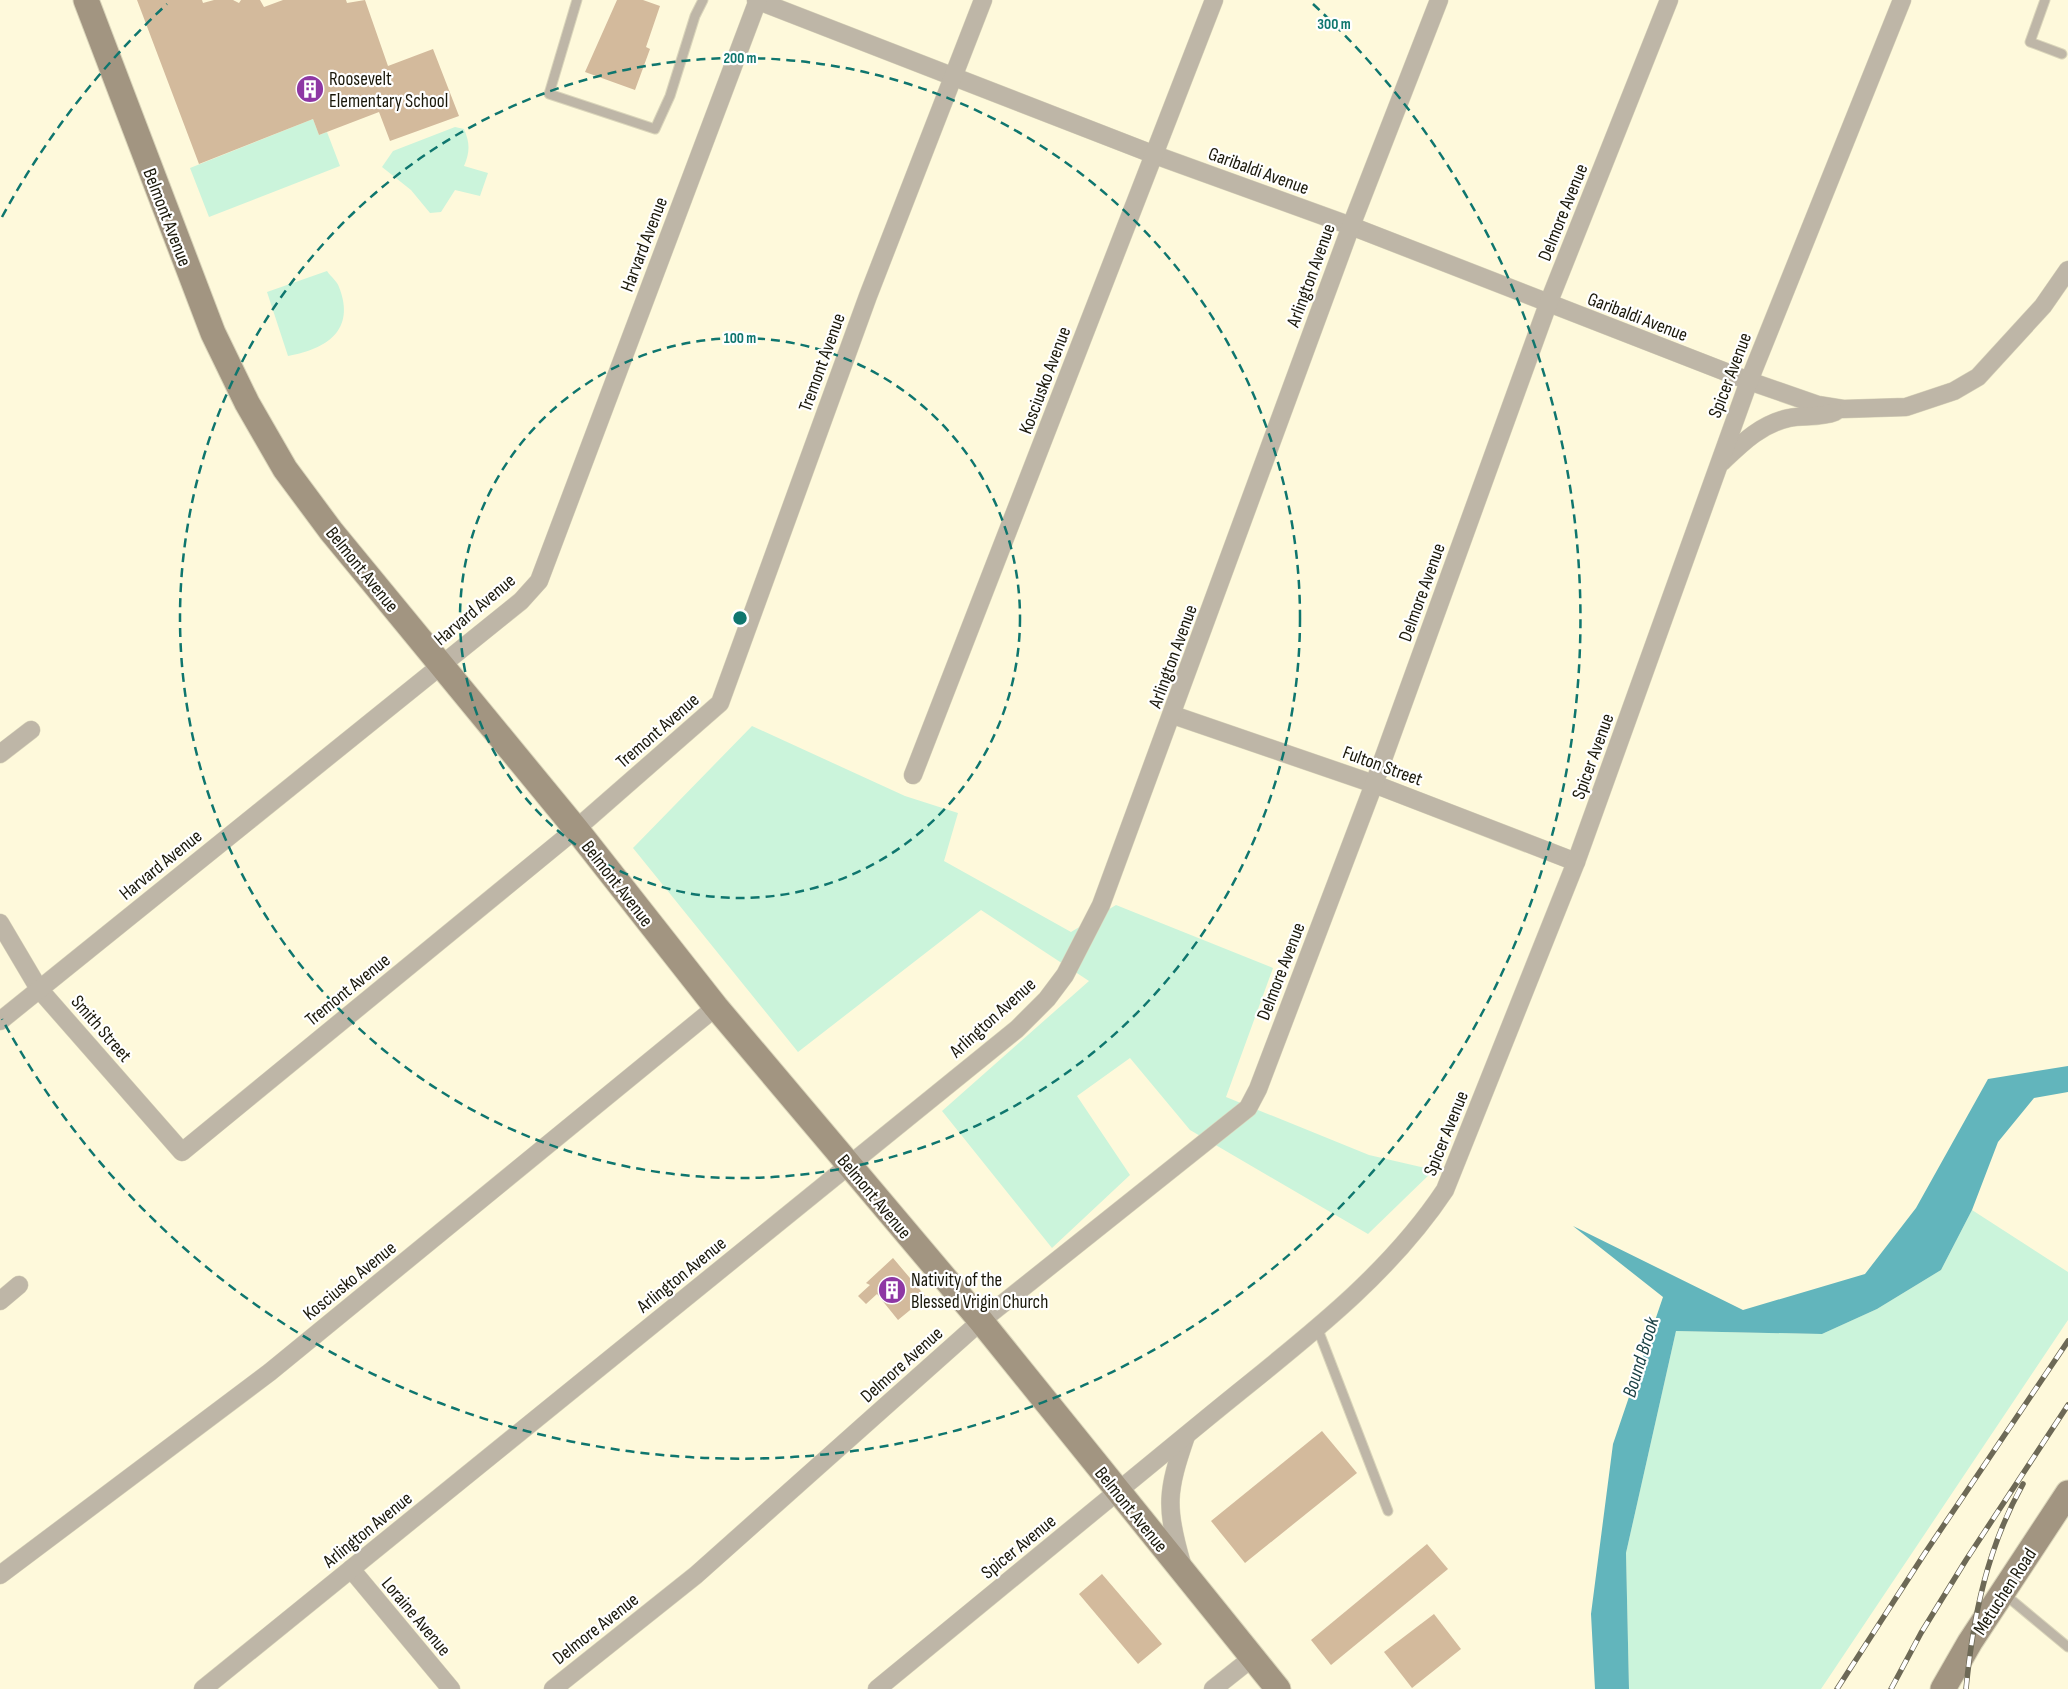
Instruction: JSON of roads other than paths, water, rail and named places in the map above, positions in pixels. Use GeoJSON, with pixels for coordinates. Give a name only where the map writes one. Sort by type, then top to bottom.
{"type":"FeatureCollection","features":[{"type":"Feature","properties":{"kind":"street","name":"Belmont Avenue"},"geometry":{"type":"LineString","coordinates":[[86,0],[214,333],[247,403],[285,469],[331,531],[576,829],[716,1007],[981,1321],[1278,1689]]}},
{"type":"Feature","properties":{"kind":"street","name":"Harvard Avenue"},"geometry":{"type":"LineString","coordinates":[[0,1022],[521,601],[539,581],[757,0]]}},
{"type":"Feature","properties":{"kind":"street","name":"Garibaldi Avenue"},"geometry":{"type":"LineString","coordinates":[[757,0],[1155,156],[1351,226],[1749,381],[1818,405],[1843,410]]}},
{"type":"Feature","properties":{"kind":"street","name":"Tremont Avenue"},"geometry":{"type":"LineString","coordinates":[[182,1152],[576,829],[720,704],[868,296],[983,0]]}},
{"type":"Feature","properties":{"kind":"street","name":"Kosciusko Avenue"},"geometry":{"type":"LineString","coordinates":[[913,776],[1214,0]]}},
{"type":"Feature","properties":{"kind":"street","name":"Arlington Avenue"},"geometry":{"type":"LineString","coordinates":[[203,1689],[1016,1029],[1047,998],[1065,975],[1101,905],[1173,715],[1351,226],[1439,0]]}},
{"type":"Feature","properties":{"kind":"street","name":"Delmore Avenue"},"geometry":{"type":"LineString","coordinates":[[553,1689],[696,1575],[981,1321],[1248,1108],[1262,1080],[1374,784],[1548,304],[1669,0]]}},
{"type":"Feature","properties":{"kind":"street","name":"Spicer Avenue"},"geometry":{"type":"LineString","coordinates":[[877,1689],[1317,1327],[1388,1263],[1424,1222],[1445,1190],[1576,862],[1749,381],[1902,0]]}},
{"type":"Feature","properties":{"kind":"street"},"geometry":{"type":"LineString","coordinates":[[1718,466],[1748,437],[1769,424],[1790,418],[1824,417],[1843,410],[1906,407],[1954,391],[1978,377],[2043,306],[2068,270]]}},
{"type":"Feature","properties":{"kind":"street","name":"Fulton Street"},"geometry":{"type":"LineString","coordinates":[[1173,715],[1374,784],[1576,862]]}},
{"type":"Feature","properties":{"kind":"street"},"geometry":{"type":"LineString","coordinates":[[0,754],[31,730]]}},
{"type":"Feature","properties":{"kind":"street","name":"Smith Street"},"geometry":{"type":"LineString","coordinates":[[0,923],[39,989],[182,1152]]}},
{"type":"Feature","properties":{"kind":"street","name":"Kosciusko Avenue"},"geometry":{"type":"LineString","coordinates":[[0,1576],[270,1372],[716,1007]]}},
{"type":"Feature","properties":{"kind":"street"},"geometry":{"type":"LineString","coordinates":[[0,1301],[19,1285]]}},
{"type":"Feature","properties":{"kind":"street"},"geometry":{"type":"LineString","coordinates":[[1186,1435],[1172,1480],[1169,1505],[1175,1540],[1186,1576]]}},
{"type":"Feature","properties":{"kind":"street","name":"Metuchen Road"},"geometry":{"type":"LineString","coordinates":[[1949,1685],[2002,1593],[2068,1494]]}},
{"type":"Feature","properties":{"kind":"street","name":"Loraine Avenue"},"geometry":{"type":"LineString","coordinates":[[351,1569],[451,1689]]}},
{"type":"Feature","properties":{"kind":"street"},"geometry":{"type":"LineString","coordinates":[[1213,1689],[1252,1658]]}},
{"type":"Feature","properties":{"kind":"lane"},"geometry":{"type":"LineString","coordinates":[[577,0],[549,94],[655,129],[670,96],[695,16],[703,0]]}},
{"type":"Feature","properties":{"kind":"lane"},"geometry":{"type":"LineString","coordinates":[[2045,0],[2030,42],[2062,54]]}},
{"type":"Feature","properties":{"kind":"lane"},"geometry":{"type":"LineString","coordinates":[[1317,1327],[1388,1511]]}},
{"type":"Feature","properties":{"kind":"lane"},"geometry":{"type":"LineString","coordinates":[[2002,1593],[2068,1647]]}},
{"type":"Feature","properties":{"kind":"water"},"geometry":{"type":"Polygon","coordinates":[[[2068,1066],[2068,1092],[2034,1098],[1998,1142],[1972,1210],[1941,1270],[1877,1309],[1822,1334],[1676,1331],[1626,1553],[1629,1689],[1595,1689],[1591,1614],[1613,1444],[1663,1297],[1573,1226],[1743,1310],[1865,1274],[1916,1208],[1988,1079],[2068,1066]]]}},
{"type":"Feature","properties":{"kind":"railway"},"geometry":{"type":"LineString","coordinates":[[1837,1689],[1925,1553],[2068,1341]]}},
{"type":"Feature","properties":{"kind":"railway"},"geometry":{"type":"LineString","coordinates":[[1891,1689],[1921,1633],[1966,1560],[2068,1405]]}},
{"type":"Feature","properties":{"kind":"railway"},"geometry":{"type":"LineString","coordinates":[[1966,1689],[1978,1609],[1991,1558],[2000,1533],[2023,1484]]}},
{"type":"Feature","properties":{"kind":"place","name":"Roosevelt Elementary School"},"geometry":{"type":"Point","coordinates":[310,89]}},
{"type":"Feature","properties":{"kind":"place","name":"Nativity of the Blessed Vrigin Church"},"geometry":{"type":"Point","coordinates":[892,1290]}},
{"type":"Feature","properties":{"kind":"water label","name":"Bound Brook"},"geometry":{"type":"Point","coordinates":[1640,1357]}}]}
